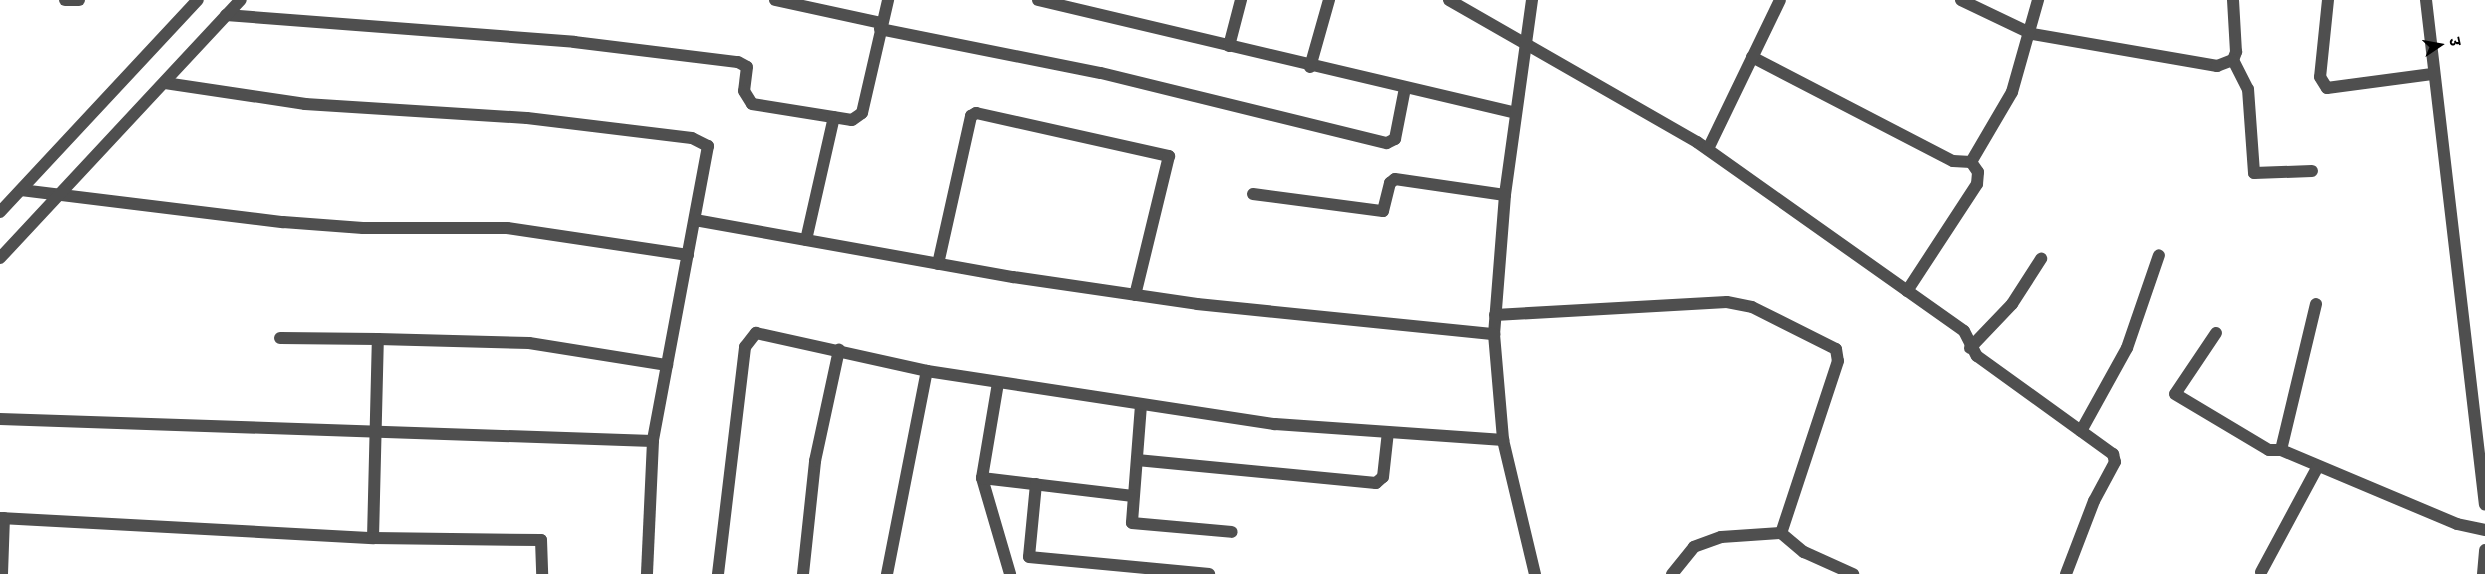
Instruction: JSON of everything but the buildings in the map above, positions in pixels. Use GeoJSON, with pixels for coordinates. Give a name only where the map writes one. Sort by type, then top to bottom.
{"type":"FeatureCollection","features":[{"type":"Feature","properties":{"kind":"street"},"geometry":{"type":"LineString","coordinates":[[64,0],[79,0]]}},
{"type":"Feature","properties":{"kind":"street"},"geometry":{"type":"LineString","coordinates":[[0,212],[198,0]]}},
{"type":"Feature","properties":{"kind":"street"},"geometry":{"type":"LineString","coordinates":[[0,258],[59,198],[241,0]]}},
{"type":"Feature","properties":{"kind":"street"},"geometry":{"type":"LineString","coordinates":[[775,0],[881,26],[1128,80],[1387,143],[1395,139],[1405,88]]}},
{"type":"Feature","properties":{"kind":"street"},"geometry":{"type":"LineString","coordinates":[[226,16],[564,41],[738,62],[747,67],[744,91],[752,104],[834,117],[860,117],[888,0]]}},
{"type":"Feature","properties":{"kind":"street"},"geometry":{"type":"LineString","coordinates":[[1038,0],[1310,67],[1516,113]]}},
{"type":"Feature","properties":{"kind":"street"},"geometry":{"type":"LineString","coordinates":[[1229,46],[1241,0]]}},
{"type":"Feature","properties":{"kind":"street"},"geometry":{"type":"LineString","coordinates":[[1310,67],[1329,0]]}},
{"type":"Feature","properties":{"kind":"street"},"geometry":{"type":"LineString","coordinates":[[1449,0],[1527,49],[1708,149],[1964,330],[1970,348],[2113,454],[2115,462],[2090,509],[2066,574]]}},
{"type":"Feature","properties":{"kind":"street"},"geometry":{"type":"LineString","coordinates":[[1532,0],[1527,49],[1505,195],[1494,334],[1503,440],[1535,574]]}},
{"type":"Feature","properties":{"kind":"street"},"geometry":{"type":"LineString","coordinates":[[1708,149],[1780,0]]}},
{"type":"Feature","properties":{"kind":"street"},"geometry":{"type":"LineString","coordinates":[[1961,0],[2032,34],[2217,66],[2233,60]]}},
{"type":"Feature","properties":{"kind":"street"},"geometry":{"type":"LineString","coordinates":[[1971,162],[2012,92],[2032,34],[2038,0]]}},
{"type":"Feature","properties":{"kind":"street"},"geometry":{"type":"LineString","coordinates":[[2233,0],[2233,60],[2248,89],[2254,173],[2312,171]]}},
{"type":"Feature","properties":{"kind":"street"},"geometry":{"type":"LineString","coordinates":[[2328,0],[2320,78],[2326,88],[2432,74]]}},
{"type":"Feature","properties":{"kind":"street"},"geometry":{"type":"LineString","coordinates":[[2426,0],[2432,74],[2485,505]]}},
{"type":"Feature","properties":{"kind":"street"},"geometry":{"type":"LineString","coordinates":[[1752,57],[1952,161],[1971,162]]}},
{"type":"Feature","properties":{"kind":"street"},"geometry":{"type":"LineString","coordinates":[[165,83],[305,104],[527,118],[692,138],[708,146],[709,153],[653,440],[647,574]]}},
{"type":"Feature","properties":{"kind":"street"},"geometry":{"type":"LineString","coordinates":[[938,264],[971,116],[976,113],[1169,156],[1135,295]]}},
{"type":"Feature","properties":{"kind":"street"},"geometry":{"type":"LineString","coordinates":[[806,240],[834,117]]}},
{"type":"Feature","properties":{"kind":"street"},"geometry":{"type":"LineString","coordinates":[[1907,291],[1977,184],[1978,172],[1971,162]]}},
{"type":"Feature","properties":{"kind":"street"},"geometry":{"type":"LineString","coordinates":[[1253,194],[1380,210],[1386,207],[1390,183],[1395,179],[1505,195]]}},
{"type":"Feature","properties":{"kind":"street"},"geometry":{"type":"LineString","coordinates":[[21,190],[59,198],[363,228],[507,228],[688,255]]}},
{"type":"Feature","properties":{"kind":"street"},"geometry":{"type":"LineString","coordinates":[[695,220],[938,264],[1135,295],[1494,334]]}},
{"type":"Feature","properties":{"kind":"street"},"geometry":{"type":"LineString","coordinates":[[2082,431],[2126,348],[2159,255]]}},
{"type":"Feature","properties":{"kind":"street"},"geometry":{"type":"LineString","coordinates":[[1970,348],[2012,304],[2041,259]]}},
{"type":"Feature","properties":{"kind":"street"},"geometry":{"type":"LineString","coordinates":[[1494,315],[1727,302],[1752,307],[1831,345],[1838,360],[1781,533]]}},
{"type":"Feature","properties":{"kind":"street"},"geometry":{"type":"LineString","coordinates":[[2281,450],[2316,304]]}},
{"type":"Feature","properties":{"kind":"street"},"geometry":{"type":"LineString","coordinates":[[2216,333],[2175,394],[2269,450],[2281,450],[2457,524],[2485,530]]}},
{"type":"Feature","properties":{"kind":"street"},"geometry":{"type":"LineString","coordinates":[[718,574],[750,336],[767,334],[927,371],[998,383],[1275,424],[1503,440]]}},
{"type":"Feature","properties":{"kind":"street"},"geometry":{"type":"LineString","coordinates":[[280,338],[529,343],[667,365]]}},
{"type":"Feature","properties":{"kind":"street"},"geometry":{"type":"LineString","coordinates":[[373,538],[378,340]]}},
{"type":"Feature","properties":{"kind":"street"},"geometry":{"type":"LineString","coordinates":[[803,574],[813,469],[839,350]]}},
{"type":"Feature","properties":{"kind":"street"},"geometry":{"type":"LineString","coordinates":[[887,574],[927,371]]}},
{"type":"Feature","properties":{"kind":"street"},"geometry":{"type":"LineString","coordinates":[[998,383],[982,478],[1010,574]]}},
{"type":"Feature","properties":{"kind":"street"},"geometry":{"type":"LineString","coordinates":[[1141,404],[1133,496],[1135,526],[1232,532]]}},
{"type":"Feature","properties":{"kind":"street"},"geometry":{"type":"LineString","coordinates":[[0,419],[653,440]]}},
{"type":"Feature","properties":{"kind":"street"},"geometry":{"type":"LineString","coordinates":[[1136,460],[1376,483],[1383,478],[1388,432]]}},
{"type":"Feature","properties":{"kind":"street"},"geometry":{"type":"LineString","coordinates":[[2261,572],[2318,466]]}},
{"type":"Feature","properties":{"kind":"street"},"geometry":{"type":"LineString","coordinates":[[982,478],[1133,496]]}},
{"type":"Feature","properties":{"kind":"street"},"geometry":{"type":"LineString","coordinates":[[1036,484],[1029,557],[1209,574]]}},
{"type":"Feature","properties":{"kind":"street"},"geometry":{"type":"LineString","coordinates":[[2,574],[2,518],[373,538],[541,540],[542,574]]}},
{"type":"Feature","properties":{"kind":"street"},"geometry":{"type":"LineString","coordinates":[[1672,574],[1694,547],[1721,537],[1781,533],[1804,552],[1853,574]]}},
{"type":"Feature","properties":{"kind":"street"},"geometry":{"type":"LineString","coordinates":[[2483,574],[2485,550]]}}]}
